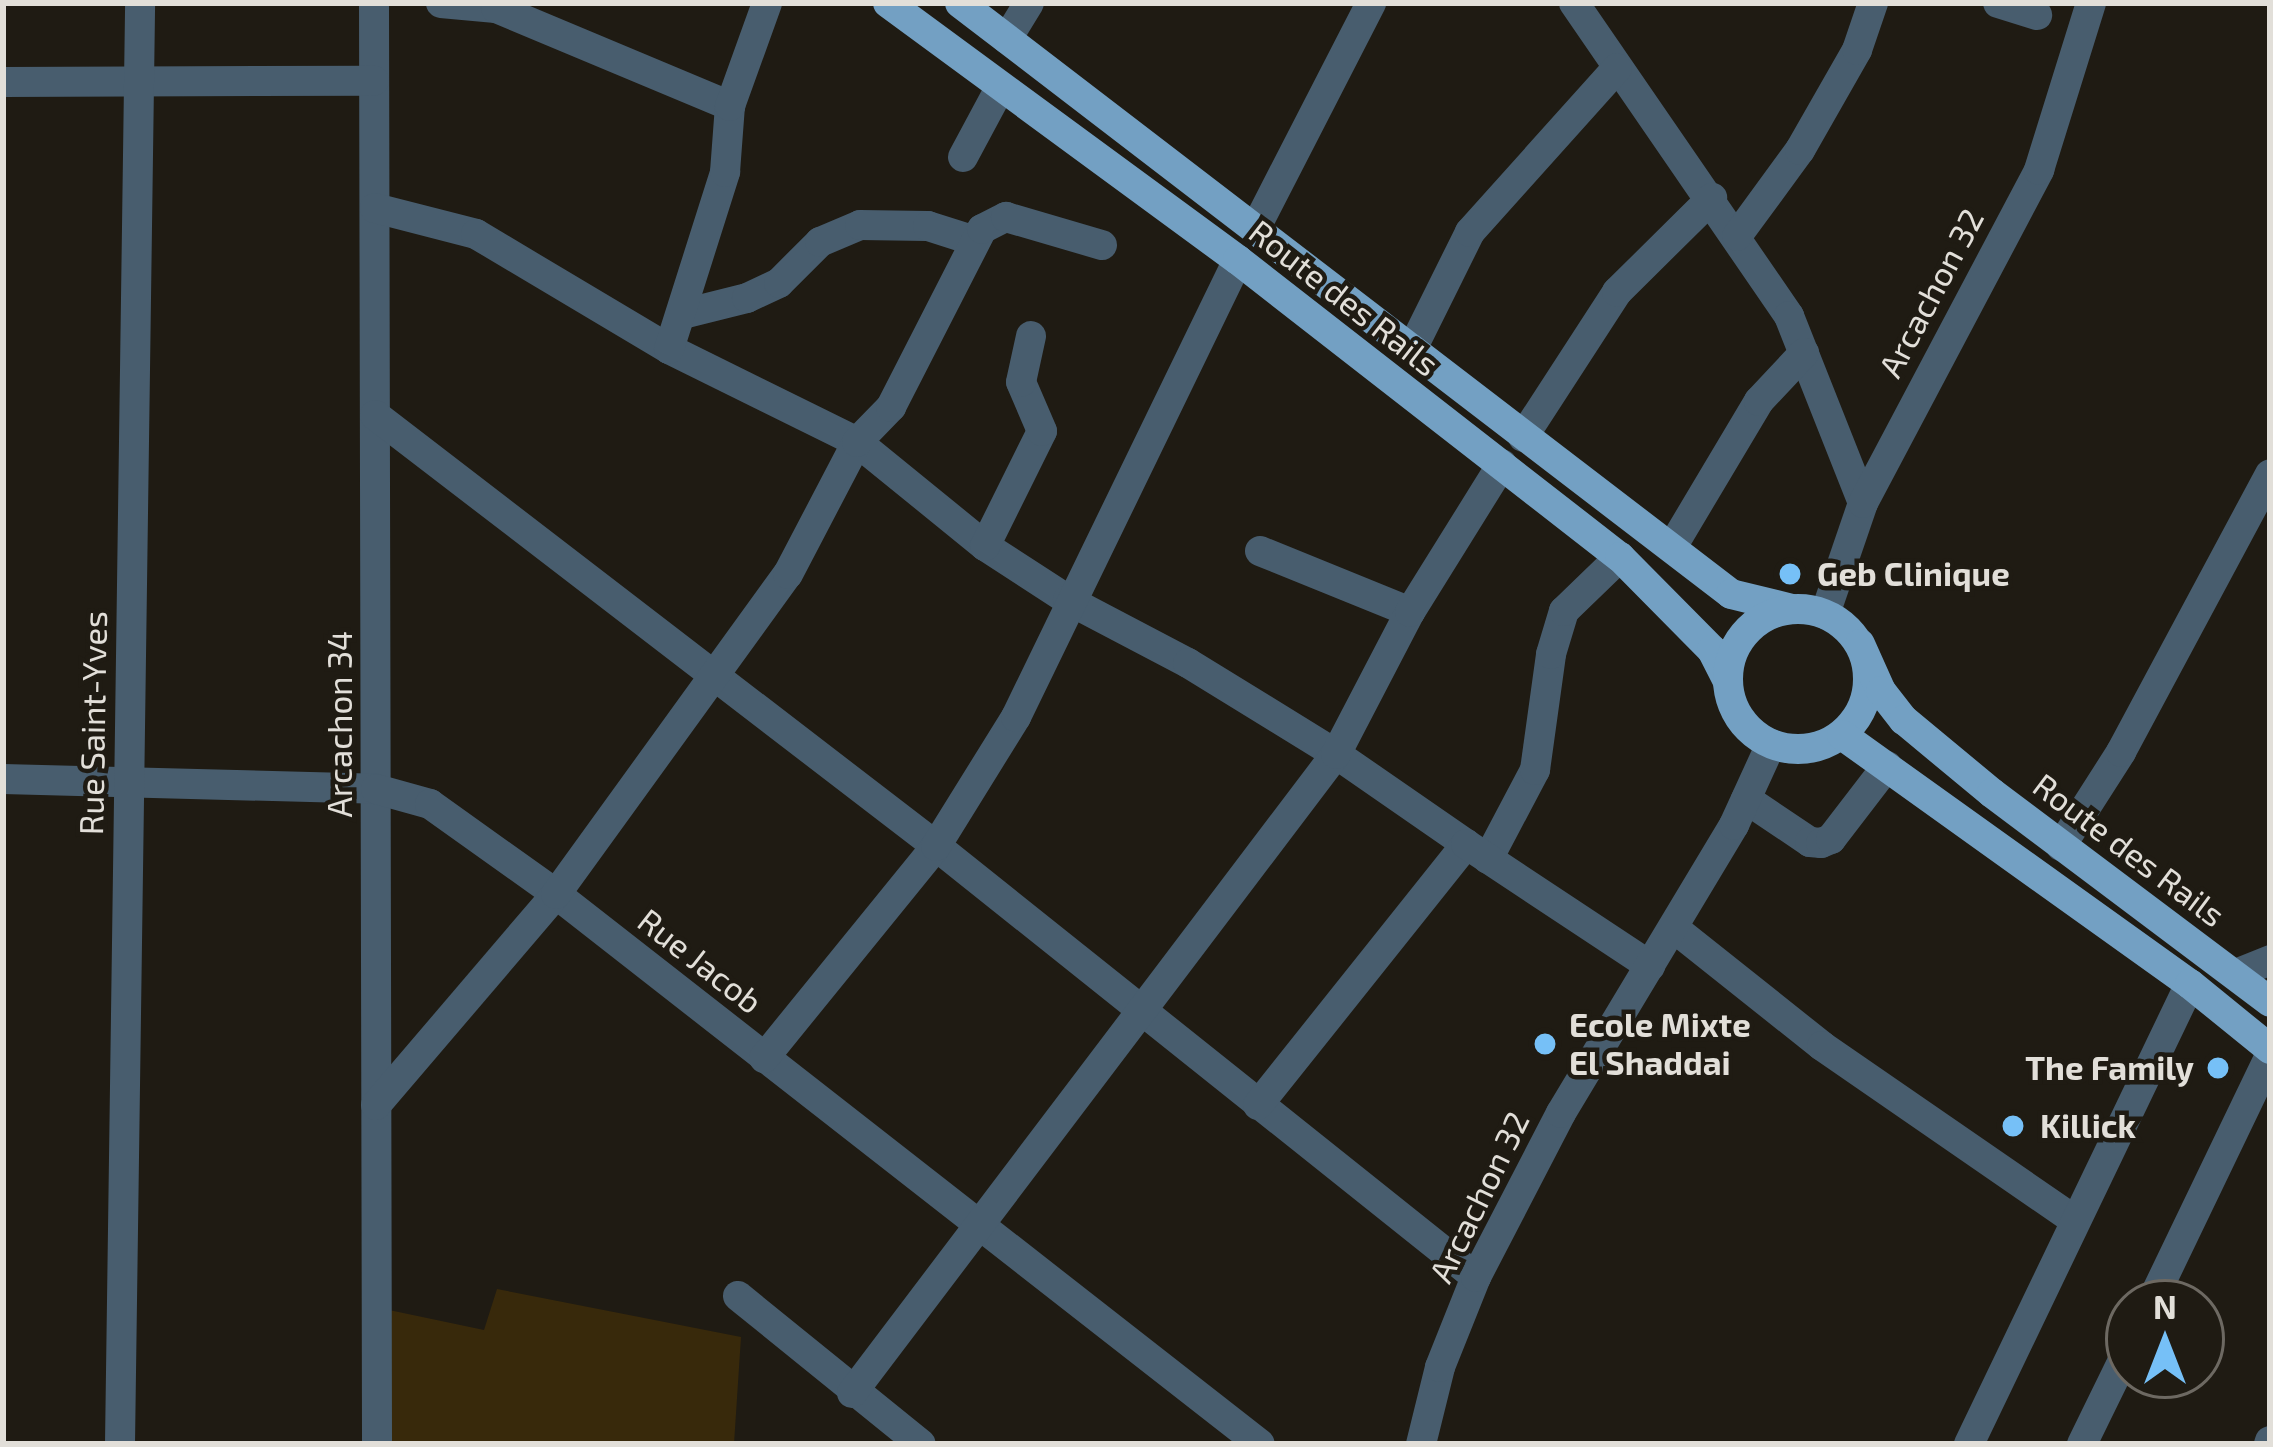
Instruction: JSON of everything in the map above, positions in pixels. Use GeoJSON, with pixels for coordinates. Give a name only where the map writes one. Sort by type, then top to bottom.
{"type":"FeatureCollection","features":[{"type":"Feature","properties":{"kind":"main road","name":"Route des Rails"},"geometry":{"type":"LineString","coordinates":[[888,3],[1238,260],[1620,557],[1712,650],[1728,680]]}},
{"type":"Feature","properties":{"kind":"main road","name":"Route des Rails"},"geometry":{"type":"LineString","coordinates":[[960,3],[1731,594],[1792,609]]}},
{"type":"Feature","properties":{"kind":"main road"},"geometry":{"type":"LineString","coordinates":[[1792,609],[1825,614],[1860,644],[1869,682],[1856,720],[1842,734],[1808,749],[1772,745],[1740,719],[1728,680],[1739,640],[1771,614],[1792,609]]}},
{"type":"Feature","properties":{"kind":"main road","name":"Route des Rails"},"geometry":{"type":"LineString","coordinates":[[1860,644],[1881,691],[1904,720],[2061,846],[2270,1002]]}},
{"type":"Feature","properties":{"kind":"main road"},"geometry":{"type":"LineString","coordinates":[[1842,734],[2190,984],[2270,1053]]}},
{"type":"Feature","properties":{"kind":"street","name":"Rue Saint-Yves"},"geometry":{"type":"LineString","coordinates":[[119,1444],[140,3]]}},
{"type":"Feature","properties":{"kind":"street","name":"Arcachon 34"},"geometry":{"type":"LineString","coordinates":[[374,3],[377,1444]]}},
{"type":"Feature","properties":{"kind":"street"},"geometry":{"type":"LineString","coordinates":[[440,3],[497,6],[730,106]]}},
{"type":"Feature","properties":{"kind":"street"},"geometry":{"type":"LineString","coordinates":[[669,349],[725,172],[730,106],[767,3]]}},
{"type":"Feature","properties":{"kind":"street"},"geometry":{"type":"LineString","coordinates":[[1007,39],[1029,3]]}},
{"type":"Feature","properties":{"kind":"street"},"geometry":{"type":"LineString","coordinates":[[1255,229],[1371,3]]}},
{"type":"Feature","properties":{"kind":"street"},"geometry":{"type":"LineString","coordinates":[[1574,3],[1790,316],[1863,503]]}},
{"type":"Feature","properties":{"kind":"street"},"geometry":{"type":"LineString","coordinates":[[1737,236],[1800,150],[1857,50],[1874,3]]}},
{"type":"Feature","properties":{"kind":"street"},"geometry":{"type":"LineString","coordinates":[[1998,3],[2037,15]]}},
{"type":"Feature","properties":{"kind":"street","name":"Arcachon 32"},"geometry":{"type":"LineString","coordinates":[[1825,614],[1863,503],[2039,170],[2091,3]]}},
{"type":"Feature","properties":{"kind":"street"},"geometry":{"type":"LineString","coordinates":[[1411,351],[1470,232],[1617,68]]}},
{"type":"Feature","properties":{"kind":"street"},"geometry":{"type":"LineString","coordinates":[[3,82],[374,81]]}},
{"type":"Feature","properties":{"kind":"street"},"geometry":{"type":"LineString","coordinates":[[963,157],[1000,88]]}},
{"type":"Feature","properties":{"kind":"street"},"geometry":{"type":"LineString","coordinates":[[1523,437],[1617,292],[1712,198]]}},
{"type":"Feature","properties":{"kind":"street"},"geometry":{"type":"LineString","coordinates":[[375,208],[476,234],[669,349],[856,442],[985,546],[1068,600],[1188,663],[1336,754],[1650,966]]}},
{"type":"Feature","properties":{"kind":"street"},"geometry":{"type":"LineString","coordinates":[[376,1105],[556,894],[716,678],[788,574],[856,442],[891,407],[975,241],[992,221],[1006,217],[1102,245]]}},
{"type":"Feature","properties":{"kind":"street"},"geometry":{"type":"LineString","coordinates":[[683,314],[712,310],[779,283],[820,242],[860,225],[928,226],[975,241]]}},
{"type":"Feature","properties":{"kind":"street"},"geometry":{"type":"LineString","coordinates":[[764,1058],[936,846],[1016,716],[1068,600],[1238,260]]}},
{"type":"Feature","properties":{"kind":"street"},"geometry":{"type":"LineString","coordinates":[[985,546],[1042,431],[1021,382],[1031,336]]}},
{"type":"Feature","properties":{"kind":"street"},"geometry":{"type":"LineString","coordinates":[[1672,548],[1759,401],[1804,353]]}},
{"type":"Feature","properties":{"kind":"street"},"geometry":{"type":"LineString","coordinates":[[375,415],[936,846],[1476,1277]]}},
{"type":"Feature","properties":{"kind":"street"},"geometry":{"type":"LineString","coordinates":[[852,1394],[1336,754],[1410,612],[1502,464]]}},
{"type":"Feature","properties":{"kind":"street"},"geometry":{"type":"LineString","coordinates":[[2061,846],[2122,752],[2270,474]]}},
{"type":"Feature","properties":{"kind":"street"},"geometry":{"type":"LineString","coordinates":[[1260,551],[1410,612]]}},
{"type":"Feature","properties":{"kind":"street"},"geometry":{"type":"LineString","coordinates":[[1258,1105],[1477,852],[1535,770],[1551,654],[1564,611],[1620,557]]}},
{"type":"Feature","properties":{"kind":"street","name":"Arcachon 32"},"geometry":{"type":"LineString","coordinates":[[1421,1444],[1440,1366],[1476,1277],[1561,1113],[1675,929],[1772,745]]}},
{"type":"Feature","properties":{"kind":"street"},"geometry":{"type":"LineString","coordinates":[[1746,799],[1810,842],[1821,843],[1831,839],[1887,766]]}},
{"type":"Feature","properties":{"kind":"street","name":"Rue Jacob"},"geometry":{"type":"LineString","coordinates":[[3,779],[376,789],[430,805],[556,894],[981,1221],[1260,1444]]}},
{"type":"Feature","properties":{"kind":"street"},"geometry":{"type":"LineString","coordinates":[[1675,929],[1822,1046],[2073,1219]]}},
{"type":"Feature","properties":{"kind":"street"},"geometry":{"type":"LineString","coordinates":[[2236,974],[2270,960]]}},
{"type":"Feature","properties":{"kind":"street"},"geometry":{"type":"LineString","coordinates":[[1969,1444],[2012,1361],[2073,1219],[2190,984]]}},
{"type":"Feature","properties":{"kind":"street"},"geometry":{"type":"LineString","coordinates":[[2162,1279],[2270,1053]]}},
{"type":"Feature","properties":{"kind":"street"},"geometry":{"type":"LineString","coordinates":[[738,1296],[852,1394],[921,1444]]}},
{"type":"Feature","properties":{"kind":"street"},"geometry":{"type":"LineString","coordinates":[[2081,1444],[2105,1396]]}},
{"type":"Feature","properties":{"kind":"shaded area"},"geometry":{"type":"Polygon","coordinates":[[[497,1289],[741,1337],[734,1444],[390,1444],[389,1310],[484,1330],[497,1289]]]}},
{"type":"Feature","properties":{"kind":"place","name":"Geb Clinique"},"geometry":{"type":"Point","coordinates":[1790,574]}},
{"type":"Feature","properties":{"kind":"place","name":"Ecole Mixte El Shaddai"},"geometry":{"type":"Point","coordinates":[1545,1044]}},
{"type":"Feature","properties":{"kind":"place","name":"The Family"},"geometry":{"type":"Point","coordinates":[2218,1068]}},
{"type":"Feature","properties":{"kind":"place","name":"Killick"},"geometry":{"type":"Point","coordinates":[2013,1126]}}]}
